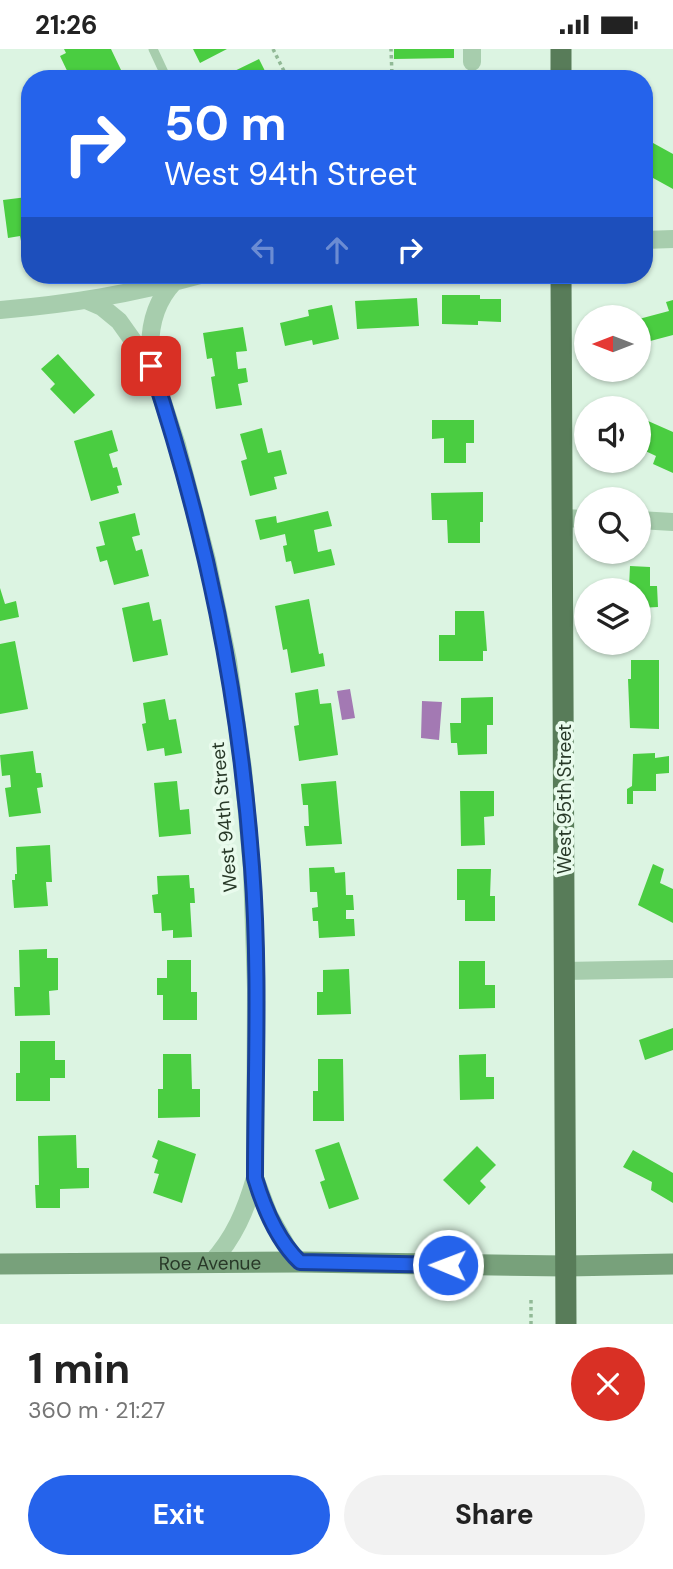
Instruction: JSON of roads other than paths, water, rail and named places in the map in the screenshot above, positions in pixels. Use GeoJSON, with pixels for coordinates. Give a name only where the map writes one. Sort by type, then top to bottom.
{"type":"FeatureCollection","features":[{"type":"Feature","properties":{"kind":"main road"},"geometry":{"type":"LineString","coordinates":[[561,49],[561,70]]}},
{"type":"Feature","properties":{"kind":"main road","name":"West 95th Street"},"geometry":{"type":"LineString","coordinates":[[561,284],[566,1324]]}},
{"type":"Feature","properties":{"kind":"main road","name":"Roe Avenue"},"geometry":{"type":"LineString","coordinates":[[3,1261],[673,1265]]}},
{"type":"Feature","properties":{"kind":"street"},"geometry":{"type":"LineString","coordinates":[[653,240],[673,240]]}},
{"type":"Feature","properties":{"kind":"street"},"geometry":{"type":"LineString","coordinates":[[0,310],[86,300],[167,284]]}},
{"type":"Feature","properties":{"kind":"street","name":"West 94th Street"},"geometry":{"type":"LineString","coordinates":[[172,284],[161,298],[155,316],[150,338],[151,366],[177,445],[207,560],[228,661],[243,769],[252,869],[256,989],[255,1178],[268,1215],[290,1252],[300,1262]]}},
{"type":"Feature","properties":{"kind":"street","name":"West 94th Street"},"geometry":{"type":"LineString","coordinates":[[86,300],[102,307],[119,321],[151,366]]}},
{"type":"Feature","properties":{"kind":"street"},"geometry":{"type":"LineString","coordinates":[[562,518],[574,518]]}},
{"type":"Feature","properties":{"kind":"street"},"geometry":{"type":"LineString","coordinates":[[651,520],[673,521]]}},
{"type":"Feature","properties":{"kind":"street"},"geometry":{"type":"LineString","coordinates":[[564,971],[673,969]]}},
{"type":"Feature","properties":{"kind":"street"},"geometry":{"type":"LineString","coordinates":[[211,1263],[222,1252],[238,1227],[255,1178]]}},
{"type":"Feature","properties":{"kind":"lane"},"geometry":{"type":"LineString","coordinates":[[155,50],[163,70]]}}]}
